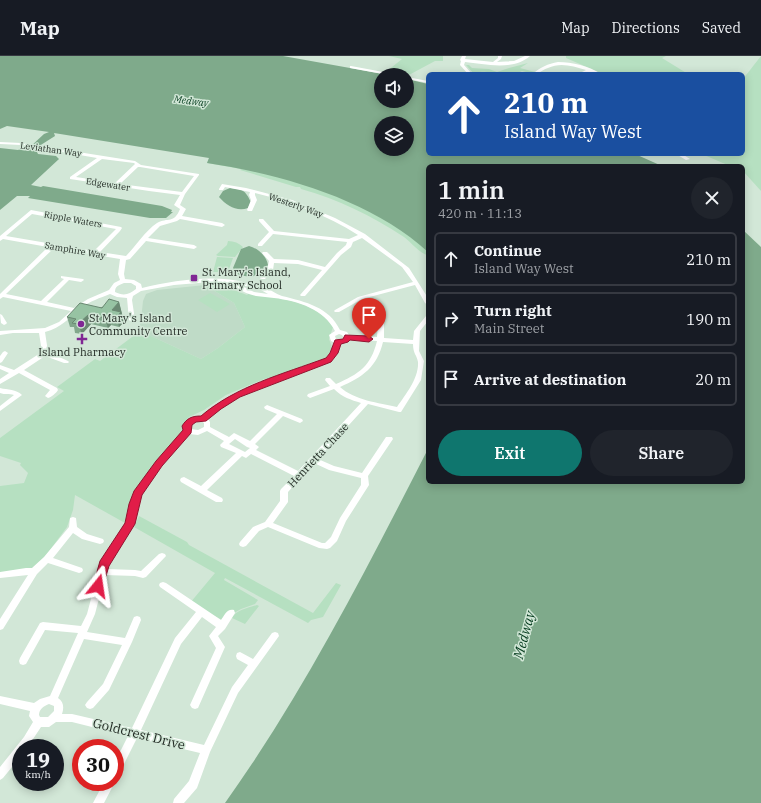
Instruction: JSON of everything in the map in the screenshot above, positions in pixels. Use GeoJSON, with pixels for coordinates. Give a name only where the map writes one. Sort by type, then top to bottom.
{"type":"FeatureCollection","features":[{"type":"Feature","properties":{"kind":"street"},"geometry":{"type":"LineString","coordinates":[[494,63],[500,58],[500,56]]}},
{"type":"Feature","properties":{"kind":"street"},"geometry":{"type":"LineString","coordinates":[[468,72],[463,67],[463,58],[494,63],[509,63],[523,60],[528,56]]}},
{"type":"Feature","properties":{"kind":"street"},"geometry":{"type":"LineString","coordinates":[[537,72],[548,62],[559,59],[568,60],[594,72]]}},
{"type":"Feature","properties":{"kind":"street"},"geometry":{"type":"LineString","coordinates":[[350,67],[374,71]]}},
{"type":"Feature","properties":{"kind":"street"},"geometry":{"type":"LineString","coordinates":[[585,72],[590,70]]}},
{"type":"Feature","properties":{"kind":"street"},"geometry":{"type":"LineString","coordinates":[[414,79],[426,82]]}},
{"type":"Feature","properties":{"kind":"street","name":"Leviathan Way"},"geometry":{"type":"LineString","coordinates":[[0,143],[27,145],[101,156]]}},
{"type":"Feature","properties":{"kind":"street"},"geometry":{"type":"LineString","coordinates":[[101,156],[135,162],[140,165],[197,175],[177,205],[183,209],[178,217],[173,222],[158,225],[128,258],[123,258],[124,260],[120,274],[123,281]]}},
{"type":"Feature","properties":{"kind":"street","name":"Edgewater"},"geometry":{"type":"LineString","coordinates":[[101,156],[72,178],[183,194]]}},
{"type":"Feature","properties":{"kind":"street"},"geometry":{"type":"LineString","coordinates":[[683,156],[688,159]]}},
{"type":"Feature","properties":{"kind":"street"},"geometry":{"type":"LineString","coordinates":[[116,185],[140,165]]}},
{"type":"Feature","properties":{"kind":"street"},"geometry":{"type":"LineString","coordinates":[[122,186],[140,165]]}},
{"type":"Feature","properties":{"kind":"street","name":"Westerly Way"},"geometry":{"type":"LineString","coordinates":[[221,186],[253,191],[306,208],[364,235],[386,251],[406,269],[426,300]]}},
{"type":"Feature","properties":{"kind":"street"},"geometry":{"type":"LineString","coordinates":[[250,210],[254,200],[252,195],[253,191]]}},
{"type":"Feature","properties":{"kind":"street","name":"Ripple Waters"},"geometry":{"type":"LineString","coordinates":[[1,238],[31,212],[118,228],[118,230],[96,253]]}},
{"type":"Feature","properties":{"kind":"street"},"geometry":{"type":"LineString","coordinates":[[178,217],[222,225]]}},
{"type":"Feature","properties":{"kind":"street"},"geometry":{"type":"LineString","coordinates":[[261,220],[272,232],[350,242],[364,235]]}},
{"type":"Feature","properties":{"kind":"street"},"geometry":{"type":"LineString","coordinates":[[260,245],[272,232]]}},
{"type":"Feature","properties":{"kind":"street"},"geometry":{"type":"LineString","coordinates":[[146,237],[194,247]]}},
{"type":"Feature","properties":{"kind":"street","name":"Samphire Way"},"geometry":{"type":"LineString","coordinates":[[1,238],[123,258]]}},
{"type":"Feature","properties":{"kind":"street"},"geometry":{"type":"LineString","coordinates":[[303,295],[340,253],[349,246],[350,242]]}},
{"type":"Feature","properties":{"kind":"street"},"geometry":{"type":"LineString","coordinates":[[1,296],[52,246]]}},
{"type":"Feature","properties":{"kind":"street"},"geometry":{"type":"LineString","coordinates":[[265,253],[272,261],[299,262],[326,269]]}},
{"type":"Feature","properties":{"kind":"street"},"geometry":{"type":"LineString","coordinates":[[263,278],[270,270],[272,261]]}},
{"type":"Feature","properties":{"kind":"street"},"geometry":{"type":"LineString","coordinates":[[43,303],[65,278],[81,280]]}},
{"type":"Feature","properties":{"kind":"street"},"geometry":{"type":"LineString","coordinates":[[132,320],[129,300],[130,296],[138,287],[210,280],[226,282],[254,294],[297,301],[318,310],[335,324],[338,332]]}},
{"type":"Feature","properties":{"kind":"street"},"geometry":{"type":"LineString","coordinates":[[0,333],[11,331],[42,331],[63,322],[75,310],[94,298],[111,291],[113,286],[123,281],[132,281],[138,287]]}},
{"type":"Feature","properties":{"kind":"street"},"geometry":{"type":"LineString","coordinates":[[337,311],[360,298],[416,283]]}},
{"type":"Feature","properties":{"kind":"street"},"geometry":{"type":"LineString","coordinates":[[111,291],[118,296],[130,296]]}},
{"type":"Feature","properties":{"kind":"street"},"geometry":{"type":"LineString","coordinates":[[1,296],[75,310]]}},
{"type":"Feature","properties":{"kind":"street"},"geometry":{"type":"LineString","coordinates":[[310,396],[362,374],[377,356],[381,340],[382,322],[375,312]]}},
{"type":"Feature","properties":{"kind":"street"},"geometry":{"type":"LineString","coordinates":[[0,316],[4,323]]}},
{"type":"Feature","properties":{"kind":"street"},"geometry":{"type":"LineString","coordinates":[[328,380],[342,393],[366,402],[399,410],[418,380],[421,361],[416,351],[417,331],[426,320]]}},
{"type":"Feature","properties":{"kind":"street"},"geometry":{"type":"LineString","coordinates":[[42,331],[45,353]]}},
{"type":"Feature","properties":{"kind":"street"},"geometry":{"type":"LineString","coordinates":[[348,337],[346,340],[338,342],[333,340],[331,337],[334,333],[338,332],[345,333],[348,337],[417,342]]}},
{"type":"Feature","properties":{"kind":"street"},"geometry":{"type":"LineString","coordinates":[[203,419],[218,406],[237,395],[328,360],[334,353],[338,342]]}},
{"type":"Feature","properties":{"kind":"street"},"geometry":{"type":"LineString","coordinates":[[0,361],[5,353]]}},
{"type":"Feature","properties":{"kind":"street"},"geometry":{"type":"LineString","coordinates":[[45,353],[66,362]]}},
{"type":"Feature","properties":{"kind":"street"},"geometry":{"type":"LineString","coordinates":[[0,382],[45,353]]}},
{"type":"Feature","properties":{"kind":"street"},"geometry":{"type":"LineString","coordinates":[[0,367],[17,371],[55,390],[48,396]]}},
{"type":"Feature","properties":{"kind":"street"},"geometry":{"type":"LineString","coordinates":[[2,391],[9,391],[19,395],[2,409]]}},
{"type":"Feature","properties":{"kind":"street","name":"Henrietta Chase"},"geometry":{"type":"LineString","coordinates":[[243,544],[256,529],[268,524],[284,502],[284,491],[366,402]]}},
{"type":"Feature","properties":{"kind":"street"},"geometry":{"type":"LineString","coordinates":[[267,406],[300,421]]}},
{"type":"Feature","properties":{"kind":"street"},"geometry":{"type":"LineString","coordinates":[[282,413],[250,448],[246,455],[224,445],[234,436],[250,448],[299,475]]}},
{"type":"Feature","properties":{"kind":"street"},"geometry":{"type":"LineString","coordinates":[[53,700],[84,633],[91,614],[102,572],[110,553],[130,524],[134,504],[144,484],[188,430],[187,426],[190,421],[197,418],[203,419],[207,422],[207,428]]}},
{"type":"Feature","properties":{"kind":"street"},"geometry":{"type":"LineString","coordinates":[[188,430],[197,433],[207,428]]}},
{"type":"Feature","properties":{"kind":"street"},"geometry":{"type":"LineString","coordinates":[[207,428],[230,440]]}},
{"type":"Feature","properties":{"kind":"street"},"geometry":{"type":"LineString","coordinates":[[268,524],[322,546],[327,546],[334,539],[343,520],[365,486],[364,476],[389,439]]}},
{"type":"Feature","properties":{"kind":"street"},"geometry":{"type":"LineString","coordinates":[[202,490],[241,453]]}},
{"type":"Feature","properties":{"kind":"street"},"geometry":{"type":"LineString","coordinates":[[313,460],[332,468],[364,476]]}},
{"type":"Feature","properties":{"kind":"street"},"geometry":{"type":"LineString","coordinates":[[184,480],[219,500]]}},
{"type":"Feature","properties":{"kind":"street"},"geometry":{"type":"LineString","coordinates":[[0,626],[34,572],[48,560],[73,524],[85,537],[100,540]]}},
{"type":"Feature","properties":{"kind":"street"},"geometry":{"type":"LineString","coordinates":[[102,572],[134,572],[143,575],[162,556]]}},
{"type":"Feature","properties":{"kind":"street"},"geometry":{"type":"LineString","coordinates":[[48,560],[79,570]]}},
{"type":"Feature","properties":{"kind":"street"},"geometry":{"type":"LineString","coordinates":[[0,575],[26,571],[34,572]]}},
{"type":"Feature","properties":{"kind":"street"},"geometry":{"type":"LineString","coordinates":[[163,585],[222,626]]}},
{"type":"Feature","properties":{"kind":"street"},"geometry":{"type":"LineString","coordinates":[[124,754],[178,641],[201,612]]}},
{"type":"Feature","properties":{"kind":"street"},"geometry":{"type":"LineString","coordinates":[[195,704],[221,647],[213,636],[232,614]]}},
{"type":"Feature","properties":{"kind":"street"},"geometry":{"type":"LineString","coordinates":[[90,705],[106,687],[137,620]]}},
{"type":"Feature","properties":{"kind":"street"},"geometry":{"type":"LineString","coordinates":[[23,661],[44,626],[128,642]]}},
{"type":"Feature","properties":{"kind":"street"},"geometry":{"type":"LineString","coordinates":[[178,803],[193,784],[206,750],[234,690],[275,636]]}},
{"type":"Feature","properties":{"kind":"street"},"geometry":{"type":"LineString","coordinates":[[240,656],[254,664]]}},
{"type":"Feature","properties":{"kind":"street"},"geometry":{"type":"LineString","coordinates":[[0,700],[36,708]]}},
{"type":"Feature","properties":{"kind":"street"},"geometry":{"type":"LineString","coordinates":[[53,700],[60,708],[55,718],[45,723],[38,722],[34,716],[36,708],[41,702],[53,700]]}},
{"type":"Feature","properties":{"kind":"street","name":"Goldcrest Drive"},"geometry":{"type":"LineString","coordinates":[[60,708],[72,718]]}},
{"type":"Feature","properties":{"kind":"street","name":"Goldcrest Drive"},"geometry":{"type":"LineString","coordinates":[[55,718],[72,718],[206,750]]}},
{"type":"Feature","properties":{"kind":"street"},"geometry":{"type":"LineString","coordinates":[[0,775],[27,740],[38,722]]}},
{"type":"Feature","properties":{"kind":"street"},"geometry":{"type":"LineString","coordinates":[[98,803],[105,791]]}},
{"type":"Feature","properties":{"kind":"shaded area"},"geometry":{"type":"Polygon","coordinates":[[[389,56],[443,56],[443,61],[435,61],[414,72],[414,68],[391,68],[402,59],[389,56]]]}},
{"type":"Feature","properties":{"kind":"shaded area"},"geometry":{"type":"Polygon","coordinates":[[[566,56],[666,56],[662,58],[685,72],[598,72],[566,58],[566,56]]]}},
{"type":"Feature","properties":{"kind":"shaded area"},"geometry":{"type":"Polygon","coordinates":[[[761,56],[761,191],[745,173],[745,164],[725,164],[706,156],[745,156],[745,76],[761,56]]]}},
{"type":"Feature","properties":{"kind":"shaded area"},"geometry":{"type":"Polygon","coordinates":[[[528,63],[520,68],[535,72],[497,72],[528,63]]]}},
{"type":"Feature","properties":{"kind":"shaded area"},"geometry":{"type":"Polygon","coordinates":[[[466,65],[469,65],[472,68],[489,69],[497,72],[472,72],[466,65]]]}},
{"type":"Feature","properties":{"kind":"shaded area"},"geometry":{"type":"Polygon","coordinates":[[[209,158],[314,179],[426,230],[426,254],[391,229],[342,203],[301,189],[300,187],[240,170],[241,169],[207,163],[209,158]]]}},
{"type":"Feature","properties":{"kind":"shaded area"},"geometry":{"type":"Polygon","coordinates":[[[228,241],[236,242],[243,247],[235,257],[216,255],[227,245],[228,241]]]}},
{"type":"Feature","properties":{"kind":"shaded area"},"geometry":{"type":"Polygon","coordinates":[[[217,257],[233,258],[228,272],[213,272],[217,257]]]}},
{"type":"Feature","properties":{"kind":"shaded area"},"geometry":{"type":"Polygon","coordinates":[[[205,285],[234,303],[245,327],[218,348],[201,359],[140,331],[143,301],[146,294],[157,290],[205,285]]]}},
{"type":"Feature","properties":{"kind":"shaded area"},"geometry":{"type":"Polygon","coordinates":[[[205,285],[221,285],[247,295],[249,293],[284,299],[307,306],[317,311],[326,318],[333,327],[329,339],[333,350],[327,358],[280,376],[264,379],[226,395],[204,410],[189,417],[184,423],[182,432],[138,486],[130,502],[125,523],[75,495],[73,510],[67,527],[44,558],[31,569],[0,573],[0,486],[24,483],[28,473],[20,465],[21,463],[0,456],[0,438],[64,391],[57,387],[95,359],[100,361],[140,331],[201,359],[218,348],[245,327],[234,303],[205,285]]]}},
{"type":"Feature","properties":{"kind":"shaded area"},"geometry":{"type":"Polygon","coordinates":[[[210,293],[230,304],[217,312],[198,300],[210,293]]]}},
{"type":"Feature","properties":{"kind":"shaded area"},"geometry":{"type":"Polygon","coordinates":[[[139,516],[313,613],[336,583],[341,585],[323,617],[311,620],[308,623],[225,578],[224,580],[258,600],[255,604],[241,609],[222,620],[190,603],[215,573],[134,527],[139,516]]]}},
{"type":"Feature","properties":{"kind":"shaded area"},"geometry":{"type":"Polygon","coordinates":[[[257,605],[259,606],[245,624],[232,618],[239,611],[257,605]]]}},
{"type":"Feature","properties":{"kind":"water","name":"Medway"},"geometry":{"type":"Polygon","coordinates":[[[0,56],[283,56],[374,72],[374,108],[414,108],[414,81],[426,84],[426,156],[640,156],[658,164],[426,164],[426,250],[405,234],[380,218],[353,204],[295,182],[265,174],[207,163],[209,158],[54,133],[55,136],[36,148],[40,149],[37,152],[38,154],[56,156],[59,159],[31,185],[162,206],[172,210],[171,212],[173,212],[166,218],[150,218],[28,198],[30,196],[17,196],[0,210],[0,148],[18,150],[25,147],[30,147],[44,134],[49,132],[7,126],[0,129],[0,56]]]}},
{"type":"Feature","properties":{"kind":"water"},"geometry":{"type":"Polygon","coordinates":[[[230,188],[241,190],[247,195],[251,202],[248,208],[236,209],[225,203],[219,197],[223,191],[230,188]]]}},
{"type":"Feature","properties":{"kind":"water","name":"Medway"},"geometry":{"type":"Polygon","coordinates":[[[745,232],[761,247],[761,803],[225,803],[254,761],[308,674],[381,540],[426,453],[426,484],[745,484],[745,232]]]}},
{"type":"Feature","properties":{"kind":"water"},"geometry":{"type":"Polygon","coordinates":[[[249,246],[262,253],[268,265],[256,276],[239,275],[233,268],[241,249],[249,246]]]}},
{"type":"Feature","properties":{"kind":"building"},"geometry":{"type":"Polygon","coordinates":[[[109,299],[119,302],[112,310],[121,312],[117,317],[108,315],[105,318],[88,315],[78,324],[72,323],[76,319],[67,317],[80,303],[102,308],[109,299]]]}},
{"type":"Feature","properties":{"kind":"place","name":"St. Mary's Island, Primary School"},"geometry":{"type":"Point","coordinates":[194,278]}},
{"type":"Feature","properties":{"kind":"place","name":"St Mary's Island Community Centre"},"geometry":{"type":"Point","coordinates":[81,324]}},
{"type":"Feature","properties":{"kind":"place","name":"Island Pharmacy"},"geometry":{"type":"Point","coordinates":[82,339]}},
{"type":"Feature","properties":{"kind":"route"},"geometry":{"type":"LineString","coordinates":[[98,586],[104,564],[130,524],[134,504],[138,494],[159,464],[188,430],[188,422],[194,419],[203,419],[218,406],[237,395],[328,360],[334,353],[338,342],[343,342],[348,337],[369,339]]}}]}
